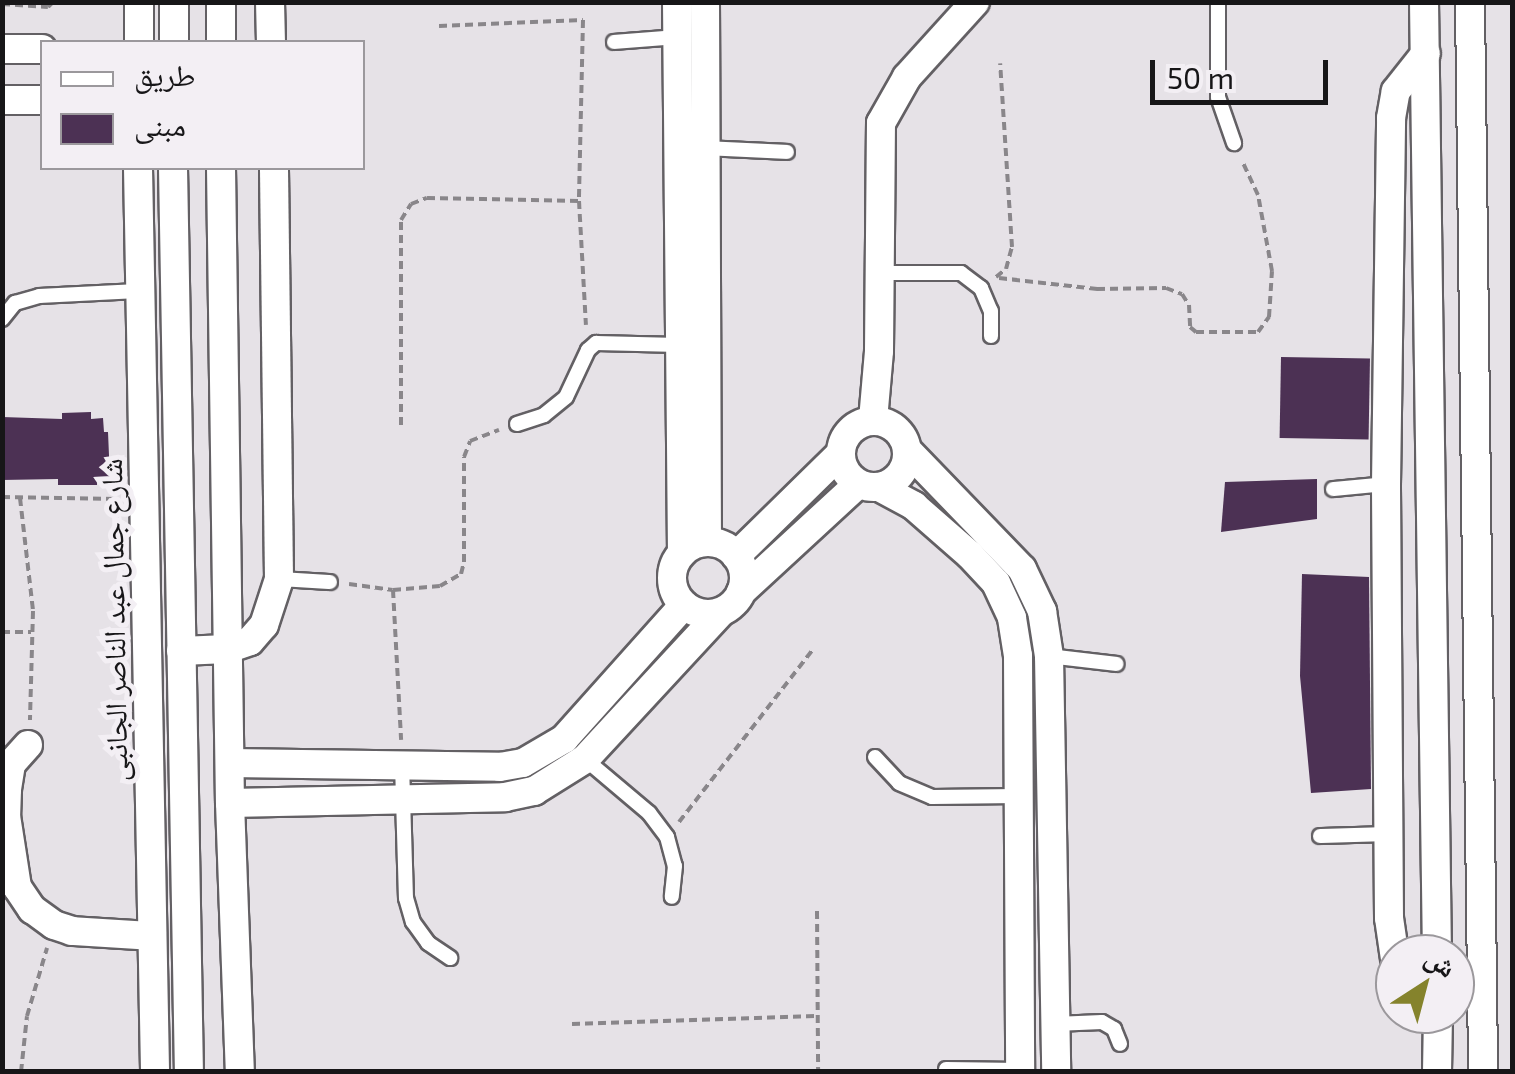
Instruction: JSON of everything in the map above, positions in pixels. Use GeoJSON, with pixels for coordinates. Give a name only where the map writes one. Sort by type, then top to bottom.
{"type":"FeatureCollection","features":[{"type":"Feature","properties":{"kind":"street"},"geometry":{"type":"LineString","coordinates":[[139,2],[139,40]]}},
{"type":"Feature","properties":{"kind":"street"},"geometry":{"type":"LineString","coordinates":[[174,2],[174,40]]}},
{"type":"Feature","properties":{"kind":"street"},"geometry":{"type":"LineString","coordinates":[[220,2],[221,40]]}},
{"type":"Feature","properties":{"kind":"street"},"geometry":{"type":"LineString","coordinates":[[270,2],[271,40]]}},
{"type":"Feature","properties":{"kind":"street"},"geometry":{"type":"LineString","coordinates":[[677,2],[679,345],[694,547]]}},
{"type":"Feature","properties":{"kind":"street"},"geometry":{"type":"LineString","coordinates":[[694,547],[728,548],[744,574],[731,602],[702,614],[676,596],[672,573],[694,547],[706,148],[706,2]]}},
{"type":"Feature","properties":{"kind":"street"},"geometry":{"type":"LineString","coordinates":[[873,420],[881,123],[907,77],[975,2]]}},
{"type":"Feature","properties":{"kind":"street"},"geometry":{"type":"LineString","coordinates":[[1424,2],[1437,934]]}},
{"type":"Feature","properties":{"kind":"street"},"geometry":{"type":"LineString","coordinates":[[1470,2],[1476,788],[1471,934]]}},
{"type":"Feature","properties":{"kind":"street"},"geometry":{"type":"LineString","coordinates":[[2,49],[40,49]]}},
{"type":"Feature","properties":{"kind":"street"},"geometry":{"type":"LineString","coordinates":[[1391,934],[1386,484],[1391,118],[1396,92],[1426,53]]}},
{"type":"Feature","properties":{"kind":"street"},"geometry":{"type":"LineString","coordinates":[[2,100],[40,100]]}},
{"type":"Feature","properties":{"kind":"street","name":"شارع جمال عبد الناصر الجانبى"},"geometry":{"type":"LineString","coordinates":[[138,170],[155,1072]]}},
{"type":"Feature","properties":{"kind":"street"},"geometry":{"type":"LineString","coordinates":[[174,170],[189,1072]]}},
{"type":"Feature","properties":{"kind":"street"},"geometry":{"type":"LineString","coordinates":[[221,170],[230,803],[240,1072]]}},
{"type":"Feature","properties":{"kind":"street"},"geometry":{"type":"LineString","coordinates":[[181,651],[228,649],[250,640],[264,625],[279,579],[274,170]]}},
{"type":"Feature","properties":{"kind":"street"},"geometry":{"type":"LineString","coordinates":[[736,556],[840,454],[850,430],[873,420],[900,433],[908,451],[1022,569],[1042,611],[1048,656],[1056,1072]]}},
{"type":"Feature","properties":{"kind":"street"},"geometry":{"type":"LineString","coordinates":[[230,803],[504,797],[534,791],[585,759],[731,602],[869,486],[901,475],[908,451]]}},
{"type":"Feature","properties":{"kind":"street"},"geometry":{"type":"LineString","coordinates":[[840,454],[849,476],[914,506],[970,555],[996,584],[1012,618],[1018,656],[1020,1071]]}},
{"type":"Feature","properties":{"kind":"street"},"geometry":{"type":"LineString","coordinates":[[230,764],[500,767],[545,754],[564,740],[684,605]]}},
{"type":"Feature","properties":{"kind":"street"},"geometry":{"type":"LineString","coordinates":[[28,745],[12,764],[6,816],[17,887],[32,909],[72,931],[152,936]]}},
{"type":"Feature","properties":{"kind":"street"},"geometry":{"type":"LineString","coordinates":[[1434,789],[1476,788]]}},
{"type":"Feature","properties":{"kind":"street"},"geometry":{"type":"LineString","coordinates":[[1019,926],[1054,926]]}},
{"type":"Feature","properties":{"kind":"street"},"geometry":{"type":"LineString","coordinates":[[1438,1034],[1438,1072]]}},
{"type":"Feature","properties":{"kind":"street"},"geometry":{"type":"LineString","coordinates":[[1475,1034],[1483,1072]]}},
{"type":"Feature","properties":{"kind":"lane"},"geometry":{"type":"LineString","coordinates":[[1218,2],[1218,97],[1234,144]]}},
{"type":"Feature","properties":{"kind":"lane"},"geometry":{"type":"LineString","coordinates":[[614,42],[677,37]]}},
{"type":"Feature","properties":{"kind":"lane"},"geometry":{"type":"LineString","coordinates":[[706,148],[787,152]]}},
{"type":"Feature","properties":{"kind":"lane"},"geometry":{"type":"LineString","coordinates":[[879,273],[961,272],[980,288],[991,311],[991,336]]}},
{"type":"Feature","properties":{"kind":"lane"},"geometry":{"type":"LineString","coordinates":[[2,319],[15,303],[39,296],[138,291]]}},
{"type":"Feature","properties":{"kind":"lane"},"geometry":{"type":"LineString","coordinates":[[517,424],[544,415],[566,397],[588,350],[596,343],[679,345]]}},
{"type":"Feature","properties":{"kind":"lane"},"geometry":{"type":"LineString","coordinates":[[1332,489],[1386,484]]}},
{"type":"Feature","properties":{"kind":"lane"},"geometry":{"type":"LineString","coordinates":[[279,579],[330,582]]}},
{"type":"Feature","properties":{"kind":"lane"},"geometry":{"type":"LineString","coordinates":[[1048,656],[1117,664]]}},
{"type":"Feature","properties":{"kind":"lane"},"geometry":{"type":"LineString","coordinates":[[875,757],[899,784],[932,797],[1018,796]]}},
{"type":"Feature","properties":{"kind":"lane"},"geometry":{"type":"LineString","coordinates":[[585,759],[649,813],[667,837],[675,866],[672,897]]}},
{"type":"Feature","properties":{"kind":"lane"},"geometry":{"type":"LineString","coordinates":[[402,764],[406,898],[413,922],[428,943],[450,958]]}},
{"type":"Feature","properties":{"kind":"lane"},"geometry":{"type":"LineString","coordinates":[[1320,836],[1389,834]]}},
{"type":"Feature","properties":{"kind":"lane"},"geometry":{"type":"LineString","coordinates":[[1056,1024],[1102,1022],[1114,1029],[1120,1044]]}},
{"type":"Feature","properties":{"kind":"lane"},"geometry":{"type":"LineString","coordinates":[[946,1070],[1020,1071]]}},
{"type":"Feature","properties":{"kind":"path"},"geometry":{"type":"LineString","coordinates":[[2,4],[48,7],[53,2]]}},
{"type":"Feature","properties":{"kind":"path"},"geometry":{"type":"LineString","coordinates":[[439,26],[583,20],[579,200],[588,350]]}},
{"type":"Feature","properties":{"kind":"path"},"geometry":{"type":"LineString","coordinates":[[1000,63],[1012,247],[1006,269],[994,278],[1097,289],[1166,288],[1182,294],[1189,306],[1190,327],[1196,332],[1258,332],[1269,317],[1272,271],[1258,195],[1234,144]]}},
{"type":"Feature","properties":{"kind":"path"},"geometry":{"type":"LineString","coordinates":[[402,425],[401,220],[412,204],[428,198],[579,200]]}},
{"type":"Feature","properties":{"kind":"path"},"geometry":{"type":"LineString","coordinates":[[330,582],[392,590],[440,586],[460,574],[464,562],[464,457],[470,441],[517,424]]}},
{"type":"Feature","properties":{"kind":"path"},"geometry":{"type":"LineString","coordinates":[[2,497],[144,499]]}},
{"type":"Feature","properties":{"kind":"path"},"geometry":{"type":"LineString","coordinates":[[20,498],[33,611],[28,745]]}},
{"type":"Feature","properties":{"kind":"path"},"geometry":{"type":"LineString","coordinates":[[392,590],[402,764]]}},
{"type":"Feature","properties":{"kind":"path"},"geometry":{"type":"LineString","coordinates":[[2,632],[31,632]]}},
{"type":"Feature","properties":{"kind":"path"},"geometry":{"type":"LineString","coordinates":[[667,837],[814,648]]}},
{"type":"Feature","properties":{"kind":"path"},"geometry":{"type":"LineString","coordinates":[[817,910],[818,1072]]}},
{"type":"Feature","properties":{"kind":"path"},"geometry":{"type":"LineString","coordinates":[[20,1072],[27,1016],[54,924]]}},
{"type":"Feature","properties":{"kind":"path"},"geometry":{"type":"LineString","coordinates":[[572,1024],[815,1016]]}},
{"type":"Feature","properties":{"kind":"building"},"geometry":{"type":"Polygon","coordinates":[[[1281,357],[1370,359],[1369,440],[1280,438],[1281,357]]]}},
{"type":"Feature","properties":{"kind":"building"},"geometry":{"type":"Polygon","coordinates":[[[91,412],[91,419],[103,418],[104,432],[108,432],[110,479],[97,480],[97,485],[58,485],[58,479],[2,480],[2,417],[62,419],[62,413],[91,412]]]}},
{"type":"Feature","properties":{"kind":"building"},"geometry":{"type":"Polygon","coordinates":[[[1317,479],[1317,519],[1221,532],[1225,482],[1317,479]]]}},
{"type":"Feature","properties":{"kind":"building"},"geometry":{"type":"Polygon","coordinates":[[[1302,574],[1369,577],[1371,789],[1311,793],[1300,676],[1302,574]]]}}]}
